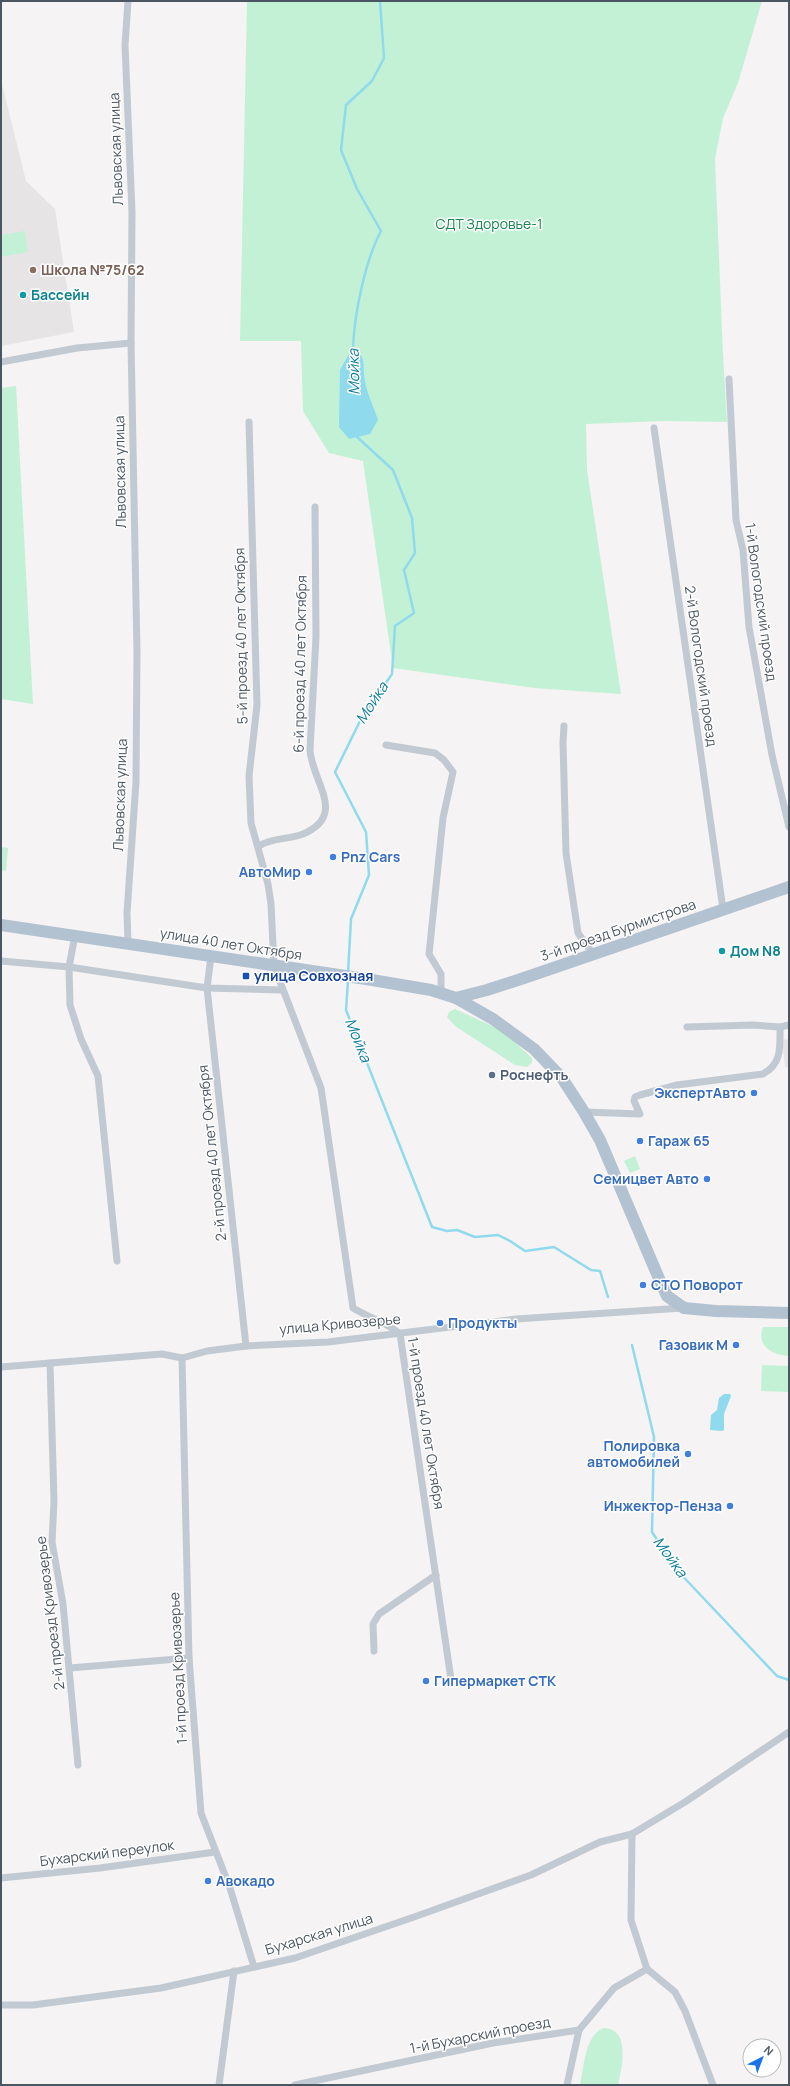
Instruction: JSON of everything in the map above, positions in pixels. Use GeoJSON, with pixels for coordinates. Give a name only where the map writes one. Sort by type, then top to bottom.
{"type":"FeatureCollection","features":[{"type":"Feature","properties":{"kind":"main road","name":"3-й проезд Бурмистрова"},"geometry":{"type":"LineString","coordinates":[[456,998],[487,990],[789,887]]}},
{"type":"Feature","properties":{"kind":"main road","name":"улица 40 лет Октября"},"geometry":{"type":"LineString","coordinates":[[1,926],[75,935],[366,979],[442,992],[456,998]]}},
{"type":"Feature","properties":{"kind":"main road"},"geometry":{"type":"LineString","coordinates":[[456,998],[493,1018],[534,1049],[562,1078],[600,1140],[665,1291],[674,1303],[684,1308]]}},
{"type":"Feature","properties":{"kind":"main road","name":"улица Кривозерье"},"geometry":{"type":"LineString","coordinates":[[684,1308],[716,1311],[789,1313]]}},
{"type":"Feature","properties":{"kind":"street","name":"Львовская улица"},"geometry":{"type":"LineString","coordinates":[[128,1],[125,45],[132,212],[131,343],[137,660],[136,782],[128,914],[128,943]]}},
{"type":"Feature","properties":{"kind":"street"},"geometry":{"type":"LineString","coordinates":[[1,362],[77,348],[131,343]]}},
{"type":"Feature","properties":{"kind":"street","name":"1-й Вологодский проезд"},"geometry":{"type":"LineString","coordinates":[[729,379],[736,520],[742,550],[749,627],[772,755],[789,826]]}},
{"type":"Feature","properties":{"kind":"street","name":"5-й проезд 40 лет Октября"},"geometry":{"type":"LineString","coordinates":[[249,422],[257,705],[249,781],[251,823],[259,846],[271,904],[274,966],[282,990]]}},
{"type":"Feature","properties":{"kind":"street","name":"2-й Вологодский проезд"},"geometry":{"type":"LineString","coordinates":[[654,428],[723,909]]}},
{"type":"Feature","properties":{"kind":"street","name":"6-й проезд 40 лет Октября"},"geometry":{"type":"LineString","coordinates":[[259,846],[274,838],[297,836],[310,830],[320,822],[326,807],[312,763],[310,750],[316,637],[315,507]]}},
{"type":"Feature","properties":{"kind":"street"},"geometry":{"type":"LineString","coordinates":[[564,726],[562,742],[566,853],[578,933],[593,954]]}},
{"type":"Feature","properties":{"kind":"street"},"geometry":{"type":"LineString","coordinates":[[386,745],[435,753],[444,760],[453,772],[443,818],[430,954],[441,974],[442,992]]}},
{"type":"Feature","properties":{"kind":"street"},"geometry":{"type":"LineString","coordinates":[[75,935],[69,967],[70,1005],[81,1039],[98,1076],[117,1262]]}},
{"type":"Feature","properties":{"kind":"street","name":"2-й проезд 40 лет Октября"},"geometry":{"type":"LineString","coordinates":[[211,956],[207,988],[246,1346]]}},
{"type":"Feature","properties":{"kind":"street"},"geometry":{"type":"LineString","coordinates":[[1,961],[69,967],[207,988],[282,990]]}},
{"type":"Feature","properties":{"kind":"street","name":"1-й проезд 40 лет Октября"},"geometry":{"type":"LineString","coordinates":[[282,990],[321,1088],[353,1308],[368,1317],[390,1325],[400,1334],[451,1679]]}},
{"type":"Feature","properties":{"kind":"street"},"geometry":{"type":"LineString","coordinates":[[687,1027],[753,1026],[780,1028],[789,1025]]}},
{"type":"Feature","properties":{"kind":"street"},"geometry":{"type":"LineString","coordinates":[[584,1112],[640,1114],[634,1100],[637,1096],[677,1085],[763,1074],[772,1068],[778,1058],[780,1028]]}},
{"type":"Feature","properties":{"kind":"street","name":"улица Кривозерье"},"geometry":{"type":"LineString","coordinates":[[1,1367],[162,1354],[182,1358],[207,1351],[246,1346],[328,1342],[516,1319],[684,1308]]}},
{"type":"Feature","properties":{"kind":"street","name":"1-й проезд Кривозерье"},"geometry":{"type":"LineString","coordinates":[[182,1358],[189,1658],[201,1813],[234,1900],[254,1967]]}},
{"type":"Feature","properties":{"kind":"street","name":"2-й проезд Кривозерье"},"geometry":{"type":"LineString","coordinates":[[50,1363],[54,1501],[52,1542],[63,1604],[78,1765]]}},
{"type":"Feature","properties":{"kind":"street"},"geometry":{"type":"LineString","coordinates":[[374,1651],[373,1624],[379,1614],[436,1575]]}},
{"type":"Feature","properties":{"kind":"street"},"geometry":{"type":"LineString","coordinates":[[70,1668],[189,1658]]}},
{"type":"Feature","properties":{"kind":"street","name":"Бухарская улица"},"geometry":{"type":"LineString","coordinates":[[1,2005],[33,2005],[161,1988],[295,1958],[414,1917],[531,1875],[600,1842],[632,1834],[685,1802],[789,1732]]}},
{"type":"Feature","properties":{"kind":"street"},"geometry":{"type":"LineString","coordinates":[[632,1834],[631,1920],[647,1969],[675,1992],[685,2011],[711,2082]]}},
{"type":"Feature","properties":{"kind":"street","name":"Бухарский переулок"},"geometry":{"type":"LineString","coordinates":[[1,1878],[100,1868],[215,1852]]}},
{"type":"Feature","properties":{"kind":"street"},"geometry":{"type":"LineString","coordinates":[[567,2085],[579,2030],[614,1988],[647,1969]]}},
{"type":"Feature","properties":{"kind":"street"},"geometry":{"type":"LineString","coordinates":[[219,2085],[234,1971]]}},
{"type":"Feature","properties":{"kind":"street","name":"1-й Бухарский проезд"},"geometry":{"type":"LineString","coordinates":[[295,2085],[493,2043],[579,2030]]}},
{"type":"Feature","properties":{"kind":"shaded area","name":"Школа №75/62"},"geometry":{"type":"Polygon","coordinates":[[[1,80],[26,181],[55,209],[74,332],[1,346],[1,80]]]}},
{"type":"Feature","properties":{"kind":"shaded area"},"geometry":{"type":"Polygon","coordinates":[[[789,1039],[789,1068],[785,1067],[782,1040],[789,1039]]]}},
{"type":"Feature","properties":{"kind":"green space","name":"СДТ Здоровье-1"},"geometry":{"type":"Polygon","coordinates":[[[247,1],[762,1],[738,83],[723,118],[715,159],[727,422],[664,421],[586,424],[587,470],[621,694],[534,688],[393,668],[363,461],[329,453],[303,411],[301,341],[240,341],[247,1]]]}},
{"type":"Feature","properties":{"kind":"green space"},"geometry":{"type":"Polygon","coordinates":[[[25,231],[28,252],[1,257],[1,235],[25,231]]]}},
{"type":"Feature","properties":{"kind":"green space"},"geometry":{"type":"Polygon","coordinates":[[[16,386],[33,704],[1,699],[1,388],[16,386]]]}},
{"type":"Feature","properties":{"kind":"green space"},"geometry":{"type":"Polygon","coordinates":[[[1,847],[8,848],[6,871],[1,870],[1,847]]]}},
{"type":"Feature","properties":{"kind":"green space"},"geometry":{"type":"Polygon","coordinates":[[[455,1009],[501,1030],[532,1058],[532,1063],[527,1067],[515,1065],[455,1026],[447,1017],[449,1012],[455,1009]]]}},
{"type":"Feature","properties":{"kind":"green space"},"geometry":{"type":"Polygon","coordinates":[[[635,1156],[640,1169],[630,1173],[624,1161],[635,1156]]]}},
{"type":"Feature","properties":{"kind":"green space"},"geometry":{"type":"Polygon","coordinates":[[[763,1327],[789,1327],[789,1356],[777,1354],[767,1348],[761,1334],[763,1327]]]}},
{"type":"Feature","properties":{"kind":"green space"},"geometry":{"type":"Polygon","coordinates":[[[762,1365],[789,1366],[789,1392],[761,1391],[762,1365]]]}},
{"type":"Feature","properties":{"kind":"green space"},"geometry":{"type":"Polygon","coordinates":[[[603,2028],[612,2030],[618,2034],[621,2041],[622,2059],[618,2085],[580,2085],[584,2061],[589,2045],[592,2038],[603,2028]]]}},
{"type":"Feature","properties":{"kind":"water"},"geometry":{"type":"Polygon","coordinates":[[[353,347],[358,351],[363,359],[366,386],[378,420],[370,434],[349,439],[339,427],[340,370],[353,347]]]}},
{"type":"Feature","properties":{"kind":"water"},"geometry":{"type":"Polygon","coordinates":[[[724,1394],[730,1394],[731,1396],[724,1414],[724,1430],[710,1430],[711,1415],[717,1410],[719,1398],[724,1394]]]}},
{"type":"Feature","properties":{"kind":"waterway","name":"Мойка"},"geometry":{"type":"LineString","coordinates":[[353,349],[361,288],[370,257],[381,231],[357,189],[341,150],[346,105],[372,81],[384,58],[380,1]]}},
{"type":"Feature","properties":{"kind":"waterway","name":"Мойка"},"geometry":{"type":"LineString","coordinates":[[348,973],[351,919],[369,875],[366,832],[335,772],[361,719],[392,674],[395,626],[414,613],[404,570],[415,553],[412,518],[393,470],[356,436],[356,434]]}},
{"type":"Feature","properties":{"kind":"waterway","name":"Мойка"},"geometry":{"type":"LineString","coordinates":[[348,980],[346,1010],[432,1227],[447,1231],[457,1230],[475,1237],[498,1235],[525,1251],[554,1247],[591,1270],[600,1271],[608,1297]]}},
{"type":"Feature","properties":{"kind":"waterway","name":"Мойка"},"geometry":{"type":"LineString","coordinates":[[632,1345],[654,1437],[652,1532],[675,1568],[777,1676],[789,1680]]}},
{"type":"Feature","properties":{"kind":"place","name":"Школа №75/62"},"geometry":{"type":"Point","coordinates":[33,270]}},
{"type":"Feature","properties":{"kind":"place","name":"Бассейн"},"geometry":{"type":"Point","coordinates":[23,295]}},
{"type":"Feature","properties":{"kind":"place","name":"Pnz Cars"},"geometry":{"type":"Point","coordinates":[333,857]}},
{"type":"Feature","properties":{"kind":"place","name":"АвтоМир"},"geometry":{"type":"Point","coordinates":[309,872]}},
{"type":"Feature","properties":{"kind":"place","name":"Дом N8"},"geometry":{"type":"Point","coordinates":[722,951]}},
{"type":"Feature","properties":{"kind":"place","name":"улица Совхозная"},"geometry":{"type":"Point","coordinates":[246,976]}},
{"type":"Feature","properties":{"kind":"place","name":"Роснефть"},"geometry":{"type":"Point","coordinates":[492,1075]}},
{"type":"Feature","properties":{"kind":"place","name":"ЭкспертАвто"},"geometry":{"type":"Point","coordinates":[754,1093]}},
{"type":"Feature","properties":{"kind":"place","name":"Гараж 65"},"geometry":{"type":"Point","coordinates":[640,1141]}},
{"type":"Feature","properties":{"kind":"place","name":"Семицвет Авто"},"geometry":{"type":"Point","coordinates":[707,1179]}},
{"type":"Feature","properties":{"kind":"place","name":"СТО Поворот"},"geometry":{"type":"Point","coordinates":[643,1285]}},
{"type":"Feature","properties":{"kind":"place","name":"Продукты"},"geometry":{"type":"Point","coordinates":[440,1323]}},
{"type":"Feature","properties":{"kind":"place","name":"Газовик М"},"geometry":{"type":"Point","coordinates":[736,1345]}},
{"type":"Feature","properties":{"kind":"place","name":"Полировка автомобилей"},"geometry":{"type":"Point","coordinates":[688,1454]}},
{"type":"Feature","properties":{"kind":"place","name":"Инжектор-Пенза"},"geometry":{"type":"Point","coordinates":[730,1506]}},
{"type":"Feature","properties":{"kind":"place","name":"Гипермаркет СТК"},"geometry":{"type":"Point","coordinates":[426,1681]}},
{"type":"Feature","properties":{"kind":"place","name":"Авокадо"},"geometry":{"type":"Point","coordinates":[208,1881]}}]}
